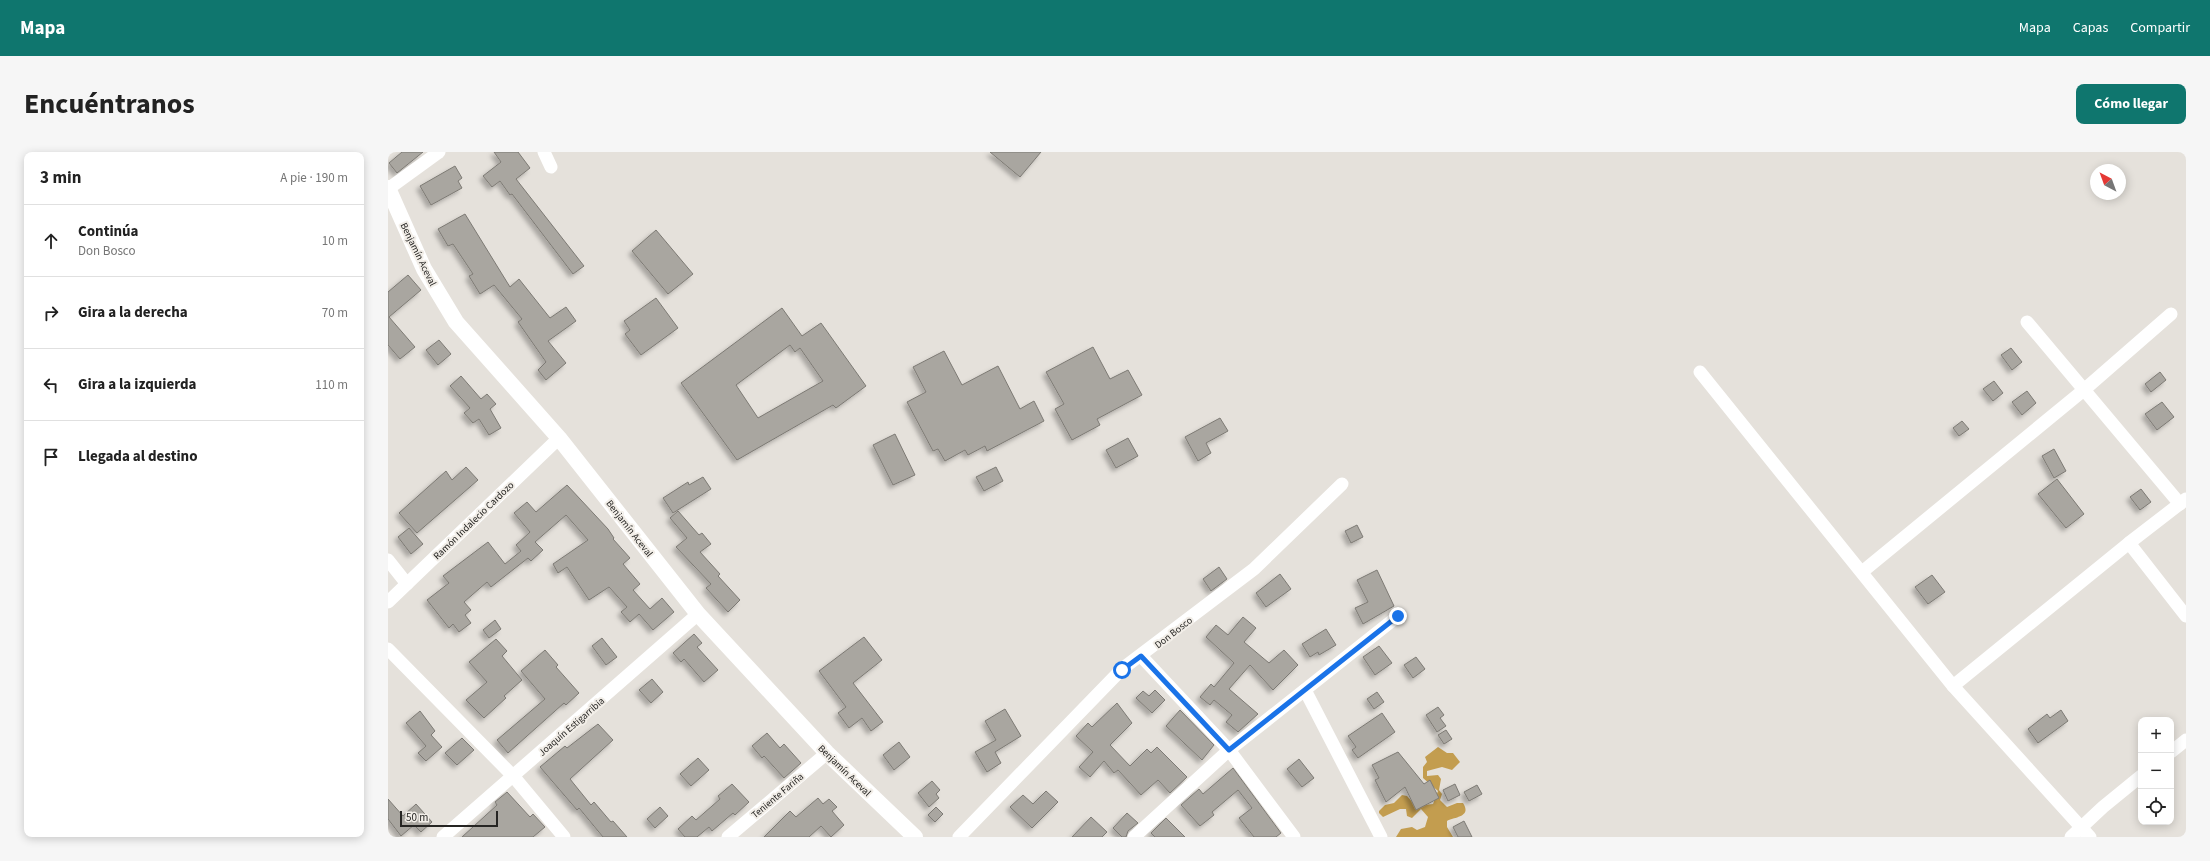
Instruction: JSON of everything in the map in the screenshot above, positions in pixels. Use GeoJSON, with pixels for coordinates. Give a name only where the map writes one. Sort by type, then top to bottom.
{"type":"FeatureCollection","features":[{"type":"Feature","properties":{"kind":"street"},"geometry":{"type":"LineString","coordinates":[[388,188],[439,152]]}},
{"type":"Feature","properties":{"kind":"street"},"geometry":{"type":"LineString","coordinates":[[544,152],[551,167]]}},
{"type":"Feature","properties":{"kind":"street","name":"Benjamín Aceval"},"geometry":{"type":"LineString","coordinates":[[388,188],[424,269],[456,322],[559,438],[698,614],[827,753],[915,837]]}},
{"type":"Feature","properties":{"kind":"street"},"geometry":{"type":"LineString","coordinates":[[1862,572],[2086,389],[2171,314]]}},
{"type":"Feature","properties":{"kind":"street"},"geometry":{"type":"LineString","coordinates":[[1953,686],[2129,543],[2183,502],[2027,322]]}},
{"type":"Feature","properties":{"kind":"street"},"geometry":{"type":"LineString","coordinates":[[1700,372],[1953,686],[2082,826],[2090,837]]}},
{"type":"Feature","properties":{"kind":"street","name":"Ramón Indalecio Cardozo"},"geometry":{"type":"LineString","coordinates":[[388,602],[559,438]]}},
{"type":"Feature","properties":{"kind":"street","name":"Don Bosco"},"geometry":{"type":"LineString","coordinates":[[959,837],[1122,670],[1254,569],[1342,484]]}},
{"type":"Feature","properties":{"kind":"street"},"geometry":{"type":"LineString","coordinates":[[2129,543],[2186,616]]}},
{"type":"Feature","properties":{"kind":"street"},"geometry":{"type":"LineString","coordinates":[[388,560],[407,584]]}},
{"type":"Feature","properties":{"kind":"street","name":"Joaquín Estigarribia"},"geometry":{"type":"LineString","coordinates":[[443,837],[514,777],[698,614]]}},
{"type":"Feature","properties":{"kind":"street"},"geometry":{"type":"LineString","coordinates":[[1134,837],[1229,750],[1398,616]]}},
{"type":"Feature","properties":{"kind":"street"},"geometry":{"type":"LineString","coordinates":[[388,649],[514,777],[564,837]]}},
{"type":"Feature","properties":{"kind":"street"},"geometry":{"type":"LineString","coordinates":[[1141,656],[1229,750],[1294,837]]}},
{"type":"Feature","properties":{"kind":"street"},"geometry":{"type":"LineString","coordinates":[[1305,690],[1381,837]]}},
{"type":"Feature","properties":{"kind":"street"},"geometry":{"type":"LineString","coordinates":[[2174,750],[2186,740]]}},
{"type":"Feature","properties":{"kind":"street","name":"Teniente Fariña"},"geometry":{"type":"LineString","coordinates":[[728,837],[827,753]]}},
{"type":"Feature","properties":{"kind":"street"},"geometry":{"type":"LineString","coordinates":[[2071,837],[2138,779]]}},
{"type":"Feature","properties":{"kind":"shaded area"},"geometry":{"type":"Polygon","coordinates":[[[1438,747],[1447,753],[1453,753],[1460,762],[1452,770],[1442,767],[1427,771],[1427,776],[1438,775],[1441,779],[1439,790],[1442,794],[1440,800],[1447,807],[1457,803],[1463,803],[1465,808],[1464,814],[1447,821],[1447,827],[1453,837],[1396,837],[1401,829],[1412,827],[1417,830],[1425,827],[1428,817],[1421,809],[1412,818],[1407,816],[1406,809],[1400,809],[1383,817],[1379,811],[1385,805],[1394,803],[1402,795],[1407,796],[1416,806],[1433,804],[1438,791],[1423,778],[1423,767],[1427,762],[1425,757],[1438,747]]]}},
{"type":"Feature","properties":{"kind":"building"},"geometry":{"type":"Polygon","coordinates":[[[402,152],[423,152],[397,173],[389,163],[402,152]]]}},
{"type":"Feature","properties":{"kind":"building"},"geometry":{"type":"Polygon","coordinates":[[[494,152],[518,152],[530,168],[516,179],[584,266],[573,274],[512,194],[510,195],[500,181],[492,187],[483,176],[501,162],[494,152]]]}},
{"type":"Feature","properties":{"kind":"building"},"geometry":{"type":"Polygon","coordinates":[[[990,152],[1041,152],[1020,177],[990,152]]]}},
{"type":"Feature","properties":{"kind":"building"},"geometry":{"type":"Polygon","coordinates":[[[455,166],[462,178],[458,181],[462,188],[431,205],[420,186],[455,166]]]}},
{"type":"Feature","properties":{"kind":"building"},"geometry":{"type":"Polygon","coordinates":[[[465,214],[510,287],[519,279],[550,318],[566,307],[576,321],[548,341],[566,363],[546,380],[538,370],[546,362],[518,322],[522,319],[494,285],[480,294],[469,276],[473,274],[453,244],[448,246],[438,229],[465,214]]]}},
{"type":"Feature","properties":{"kind":"building"},"geometry":{"type":"Polygon","coordinates":[[[656,230],[693,274],[668,294],[632,251],[656,230]]]}},
{"type":"Feature","properties":{"kind":"building"},"geometry":{"type":"Polygon","coordinates":[[[408,275],[421,290],[389,317],[415,347],[400,359],[388,345],[388,292],[408,275]]]}},
{"type":"Feature","properties":{"kind":"building"},"geometry":{"type":"Polygon","coordinates":[[[656,298],[678,328],[641,355],[625,334],[630,330],[624,321],[656,298]]]}},
{"type":"Feature","properties":{"kind":"building"},"geometry":{"type":"Polygon","coordinates":[[[782,308],[802,336],[821,323],[866,386],[836,408],[833,405],[737,460],[681,383],[782,308]],[[790,345],[736,385],[758,418],[823,381],[800,348],[795,352],[790,345]]]}},
{"type":"Feature","properties":{"kind":"building"},"geometry":{"type":"Polygon","coordinates":[[[439,340],[451,354],[438,365],[426,350],[439,340]]]}},
{"type":"Feature","properties":{"kind":"building"},"geometry":{"type":"Polygon","coordinates":[[[1093,347],[1110,379],[1128,370],[1142,395],[1097,419],[1100,425],[1072,440],[1055,409],[1064,404],[1046,372],[1093,347]]]}},
{"type":"Feature","properties":{"kind":"building"},"geometry":{"type":"Polygon","coordinates":[[[2011,348],[2022,362],[2012,370],[2001,355],[2011,348]]]}},
{"type":"Feature","properties":{"kind":"building"},"geometry":{"type":"Polygon","coordinates":[[[944,351],[962,385],[998,366],[1020,409],[1034,401],[1044,421],[987,451],[985,446],[968,455],[965,450],[945,461],[938,449],[933,451],[907,402],[926,392],[913,367],[944,351]]]}},
{"type":"Feature","properties":{"kind":"building"},"geometry":{"type":"Polygon","coordinates":[[[2160,372],[2166,380],[2151,392],[2145,384],[2160,372]]]}},
{"type":"Feature","properties":{"kind":"building"},"geometry":{"type":"Polygon","coordinates":[[[461,376],[481,399],[487,394],[496,404],[490,409],[501,428],[489,435],[479,419],[473,423],[464,413],[470,408],[450,386],[461,376]]]}},
{"type":"Feature","properties":{"kind":"building"},"geometry":{"type":"Polygon","coordinates":[[[1994,381],[2003,393],[1993,401],[1983,389],[1994,381]]]}},
{"type":"Feature","properties":{"kind":"building"},"geometry":{"type":"Polygon","coordinates":[[[2027,391],[2036,403],[2022,415],[2012,402],[2027,391]]]}},
{"type":"Feature","properties":{"kind":"building"},"geometry":{"type":"Polygon","coordinates":[[[2162,402],[2174,417],[2157,430],[2145,414],[2162,402]]]}},
{"type":"Feature","properties":{"kind":"building"},"geometry":{"type":"Polygon","coordinates":[[[1220,418],[1228,431],[1206,443],[1211,453],[1198,461],[1185,437],[1220,418]]]}},
{"type":"Feature","properties":{"kind":"building"},"geometry":{"type":"Polygon","coordinates":[[[1962,421],[1969,429],[1959,436],[1953,428],[1962,421]]]}},
{"type":"Feature","properties":{"kind":"building"},"geometry":{"type":"Polygon","coordinates":[[[895,434],[915,475],[893,485],[873,445],[895,434]]]}},
{"type":"Feature","properties":{"kind":"building"},"geometry":{"type":"Polygon","coordinates":[[[1128,438],[1138,456],[1116,468],[1106,450],[1128,438]]]}},
{"type":"Feature","properties":{"kind":"building"},"geometry":{"type":"Polygon","coordinates":[[[2054,449],[2066,471],[2054,478],[2042,456],[2054,449]]]}},
{"type":"Feature","properties":{"kind":"building"},"geometry":{"type":"Polygon","coordinates":[[[466,467],[478,480],[417,533],[399,513],[446,471],[452,480],[466,467]]]}},
{"type":"Feature","properties":{"kind":"building"},"geometry":{"type":"Polygon","coordinates":[[[996,467],[1003,481],[984,491],[976,477],[996,467]]]}},
{"type":"Feature","properties":{"kind":"building"},"geometry":{"type":"Polygon","coordinates":[[[703,477],[711,489],[673,513],[663,498],[688,482],[689,485],[703,477]]]}},
{"type":"Feature","properties":{"kind":"building"},"geometry":{"type":"Polygon","coordinates":[[[2057,479],[2084,514],[2066,528],[2038,494],[2057,479]]]}},
{"type":"Feature","properties":{"kind":"building"},"geometry":{"type":"Polygon","coordinates":[[[567,485],[608,529],[614,538],[613,539],[630,558],[623,564],[640,584],[633,590],[650,609],[662,598],[674,612],[653,630],[639,614],[630,622],[621,612],[627,607],[609,587],[589,600],[567,567],[558,573],[553,564],[588,540],[566,515],[535,542],[543,550],[531,561],[528,558],[491,587],[487,582],[464,602],[471,610],[465,615],[471,623],[459,632],[453,624],[449,628],[427,600],[449,583],[443,576],[488,542],[505,564],[521,551],[516,545],[530,532],[514,513],[527,502],[536,512],[567,485]]]}},
{"type":"Feature","properties":{"kind":"building"},"geometry":{"type":"Polygon","coordinates":[[[2141,489],[2151,502],[2140,510],[2130,497],[2141,489]]]}},
{"type":"Feature","properties":{"kind":"building"},"geometry":{"type":"Polygon","coordinates":[[[678,511],[699,535],[702,533],[711,544],[700,552],[720,574],[718,576],[740,600],[728,612],[706,588],[711,584],[676,547],[687,538],[670,518],[678,511]]]}},
{"type":"Feature","properties":{"kind":"building"},"geometry":{"type":"Polygon","coordinates":[[[1357,525],[1363,537],[1351,543],[1345,531],[1357,525]]]}},
{"type":"Feature","properties":{"kind":"building"},"geometry":{"type":"Polygon","coordinates":[[[409,528],[423,544],[411,554],[398,537],[409,528]]]}},
{"type":"Feature","properties":{"kind":"building"},"geometry":{"type":"Polygon","coordinates":[[[1219,567],[1227,579],[1211,591],[1203,579],[1219,567]]]}},
{"type":"Feature","properties":{"kind":"building"},"geometry":{"type":"Polygon","coordinates":[[[1377,570],[1394,606],[1363,624],[1355,608],[1368,602],[1357,580],[1377,570]]]}},
{"type":"Feature","properties":{"kind":"building"},"geometry":{"type":"Polygon","coordinates":[[[1280,574],[1291,589],[1266,607],[1256,593],[1280,574]]]}},
{"type":"Feature","properties":{"kind":"building"},"geometry":{"type":"Polygon","coordinates":[[[1932,575],[1945,592],[1928,604],[1915,587],[1932,575]]]}},
{"type":"Feature","properties":{"kind":"building"},"geometry":{"type":"Polygon","coordinates":[[[1243,617],[1256,628],[1244,642],[1269,663],[1284,650],[1298,665],[1273,690],[1250,665],[1229,689],[1258,714],[1238,732],[1226,722],[1232,715],[1214,700],[1210,705],[1200,697],[1211,684],[1214,687],[1234,663],[1206,637],[1216,625],[1228,635],[1243,617]]]}},
{"type":"Feature","properties":{"kind":"building"},"geometry":{"type":"Polygon","coordinates":[[[495,620],[501,629],[489,638],[483,630],[495,620]]]}},
{"type":"Feature","properties":{"kind":"building"},"geometry":{"type":"Polygon","coordinates":[[[1326,629],[1336,645],[1319,655],[1318,652],[1310,657],[1302,644],[1326,629]]]}},
{"type":"Feature","properties":{"kind":"building"},"geometry":{"type":"Polygon","coordinates":[[[694,634],[702,643],[697,647],[718,670],[704,682],[684,659],[681,662],[673,653],[694,634]]]}},
{"type":"Feature","properties":{"kind":"building"},"geometry":{"type":"Polygon","coordinates":[[[864,637],[882,660],[853,683],[883,722],[871,731],[862,718],[849,728],[838,713],[846,707],[819,671],[864,637]]]}},
{"type":"Feature","properties":{"kind":"building"},"geometry":{"type":"Polygon","coordinates":[[[602,638],[617,657],[606,665],[592,646],[602,638]]]}},
{"type":"Feature","properties":{"kind":"building"},"geometry":{"type":"Polygon","coordinates":[[[496,639],[507,651],[502,656],[522,680],[504,696],[506,698],[484,718],[466,700],[487,682],[469,662],[496,639]]]}},
{"type":"Feature","properties":{"kind":"building"},"geometry":{"type":"Polygon","coordinates":[[[1379,646],[1392,663],[1375,675],[1363,657],[1379,646]]]}},
{"type":"Feature","properties":{"kind":"building"},"geometry":{"type":"Polygon","coordinates":[[[545,650],[558,665],[556,667],[579,693],[566,705],[564,703],[508,753],[497,740],[545,699],[521,671],[545,650]]]}},
{"type":"Feature","properties":{"kind":"building"},"geometry":{"type":"Polygon","coordinates":[[[1416,657],[1425,669],[1413,678],[1404,665],[1416,657]]]}},
{"type":"Feature","properties":{"kind":"building"},"geometry":{"type":"Polygon","coordinates":[[[652,679],[663,692],[651,703],[639,690],[652,679]]]}},
{"type":"Feature","properties":{"kind":"building"},"geometry":{"type":"Polygon","coordinates":[[[1155,690],[1165,700],[1152,713],[1136,698],[1143,691],[1149,696],[1155,690]]]}},
{"type":"Feature","properties":{"kind":"building"},"geometry":{"type":"Polygon","coordinates":[[[1377,692],[1384,702],[1374,709],[1367,699],[1377,692]]]}},
{"type":"Feature","properties":{"kind":"building"},"geometry":{"type":"Polygon","coordinates":[[[1117,703],[1132,723],[1110,745],[1130,766],[1147,749],[1151,753],[1157,747],[1187,777],[1170,793],[1158,780],[1141,795],[1118,770],[1114,773],[1104,761],[1090,777],[1079,767],[1093,752],[1076,736],[1088,723],[1092,727],[1117,703]]]}},
{"type":"Feature","properties":{"kind":"building"},"geometry":{"type":"Polygon","coordinates":[[[1438,707],[1444,715],[1440,718],[1446,726],[1437,732],[1426,715],[1438,707]]]}},
{"type":"Feature","properties":{"kind":"building"},"geometry":{"type":"Polygon","coordinates":[[[1005,709],[1021,736],[995,752],[1001,763],[987,772],[975,752],[996,740],[985,721],[1005,709]]]}},
{"type":"Feature","properties":{"kind":"building"},"geometry":{"type":"Polygon","coordinates":[[[1180,710],[1214,745],[1202,760],[1166,726],[1180,710]]]}},
{"type":"Feature","properties":{"kind":"building"},"geometry":{"type":"Polygon","coordinates":[[[2061,710],[2068,721],[2038,743],[2028,729],[2047,714],[2050,718],[2061,710]]]}},
{"type":"Feature","properties":{"kind":"building"},"geometry":{"type":"Polygon","coordinates":[[[420,711],[435,731],[431,735],[442,747],[426,761],[418,753],[426,746],[406,723],[420,711]]]}},
{"type":"Feature","properties":{"kind":"building"},"geometry":{"type":"Polygon","coordinates":[[[1382,713],[1395,732],[1358,758],[1352,750],[1356,747],[1348,736],[1382,713]]]}},
{"type":"Feature","properties":{"kind":"building"},"geometry":{"type":"Polygon","coordinates":[[[598,724],[613,740],[570,779],[591,805],[594,802],[611,822],[613,821],[627,837],[603,837],[579,808],[577,810],[540,767],[565,746],[567,748],[598,724]]]}},
{"type":"Feature","properties":{"kind":"building"},"geometry":{"type":"Polygon","coordinates":[[[1446,730],[1452,739],[1444,744],[1438,735],[1446,730]]]}},
{"type":"Feature","properties":{"kind":"building"},"geometry":{"type":"Polygon","coordinates":[[[767,733],[780,748],[784,744],[801,763],[784,778],[764,756],[762,758],[752,746],[767,733]]]}},
{"type":"Feature","properties":{"kind":"building"},"geometry":{"type":"Polygon","coordinates":[[[462,738],[474,750],[457,765],[445,753],[462,738]]]}},
{"type":"Feature","properties":{"kind":"building"},"geometry":{"type":"Polygon","coordinates":[[[899,742],[910,757],[894,770],[883,755],[899,742]]]}},
{"type":"Feature","properties":{"kind":"building"},"geometry":{"type":"Polygon","coordinates":[[[1398,752],[1424,784],[1430,780],[1439,798],[1416,810],[1405,787],[1386,802],[1375,780],[1379,778],[1372,765],[1398,752]]]}},
{"type":"Feature","properties":{"kind":"building"},"geometry":{"type":"Polygon","coordinates":[[[698,758],[709,770],[691,786],[680,774],[698,758]]]}},
{"type":"Feature","properties":{"kind":"building"},"geometry":{"type":"Polygon","coordinates":[[[1299,759],[1314,778],[1302,787],[1287,769],[1299,759]]]}},
{"type":"Feature","properties":{"kind":"building"},"geometry":{"type":"Polygon","coordinates":[[[1233,768],[1281,833],[1276,837],[1254,837],[1239,818],[1252,808],[1238,790],[1212,812],[1214,815],[1200,826],[1181,805],[1199,789],[1203,794],[1233,768]]]}},
{"type":"Feature","properties":{"kind":"building"},"geometry":{"type":"Polygon","coordinates":[[[932,781],[940,790],[936,794],[939,798],[929,807],[918,793],[932,781]]]}},
{"type":"Feature","properties":{"kind":"building"},"geometry":{"type":"Polygon","coordinates":[[[732,784],[749,802],[735,815],[733,813],[712,831],[709,827],[697,837],[685,837],[678,829],[692,816],[696,820],[720,799],[718,796],[732,784]]]}},
{"type":"Feature","properties":{"kind":"building"},"geometry":{"type":"Polygon","coordinates":[[[1455,784],[1460,795],[1448,801],[1443,790],[1455,784]]]}},
{"type":"Feature","properties":{"kind":"building"},"geometry":{"type":"Polygon","coordinates":[[[1477,785],[1482,794],[1469,801],[1464,792],[1477,785]]]}},
{"type":"Feature","properties":{"kind":"building"},"geometry":{"type":"Polygon","coordinates":[[[1046,791],[1058,802],[1032,828],[1010,807],[1023,795],[1033,804],[1046,791]]]}},
{"type":"Feature","properties":{"kind":"building"},"geometry":{"type":"Polygon","coordinates":[[[507,792],[530,817],[533,814],[545,827],[533,837],[462,837],[497,805],[495,802],[507,792]]]}},
{"type":"Feature","properties":{"kind":"building"},"geometry":{"type":"Polygon","coordinates":[[[818,798],[823,804],[829,799],[837,807],[832,811],[844,825],[831,837],[821,826],[809,837],[764,837],[790,811],[796,817],[818,798]]]}},
{"type":"Feature","properties":{"kind":"building"},"geometry":{"type":"Polygon","coordinates":[[[388,799],[403,816],[416,804],[432,822],[421,832],[414,825],[401,836],[388,819],[388,799]]]}},
{"type":"Feature","properties":{"kind":"building"},"geometry":{"type":"Polygon","coordinates":[[[660,807],[668,816],[655,828],[647,819],[660,807]]]}},
{"type":"Feature","properties":{"kind":"building"},"geometry":{"type":"Polygon","coordinates":[[[936,807],[943,814],[935,822],[928,815],[936,807]]]}},
{"type":"Feature","properties":{"kind":"building"},"geometry":{"type":"Polygon","coordinates":[[[1127,813],[1138,823],[1128,831],[1126,837],[1122,837],[1113,828],[1127,813]]]}},
{"type":"Feature","properties":{"kind":"building"},"geometry":{"type":"Polygon","coordinates":[[[1091,817],[1107,832],[1102,837],[1072,837],[1091,817]]]}},
{"type":"Feature","properties":{"kind":"building"},"geometry":{"type":"Polygon","coordinates":[[[1166,818],[1185,837],[1155,837],[1151,833],[1166,818]]]}},
{"type":"Feature","properties":{"kind":"building"},"geometry":{"type":"Polygon","coordinates":[[[1464,821],[1472,837],[1458,837],[1453,827],[1464,821]]]}},
{"type":"Feature","properties":{"kind":"route"},"geometry":{"type":"LineString","coordinates":[[1122,670],[1141,656],[1229,750],[1398,616]]}}]}
